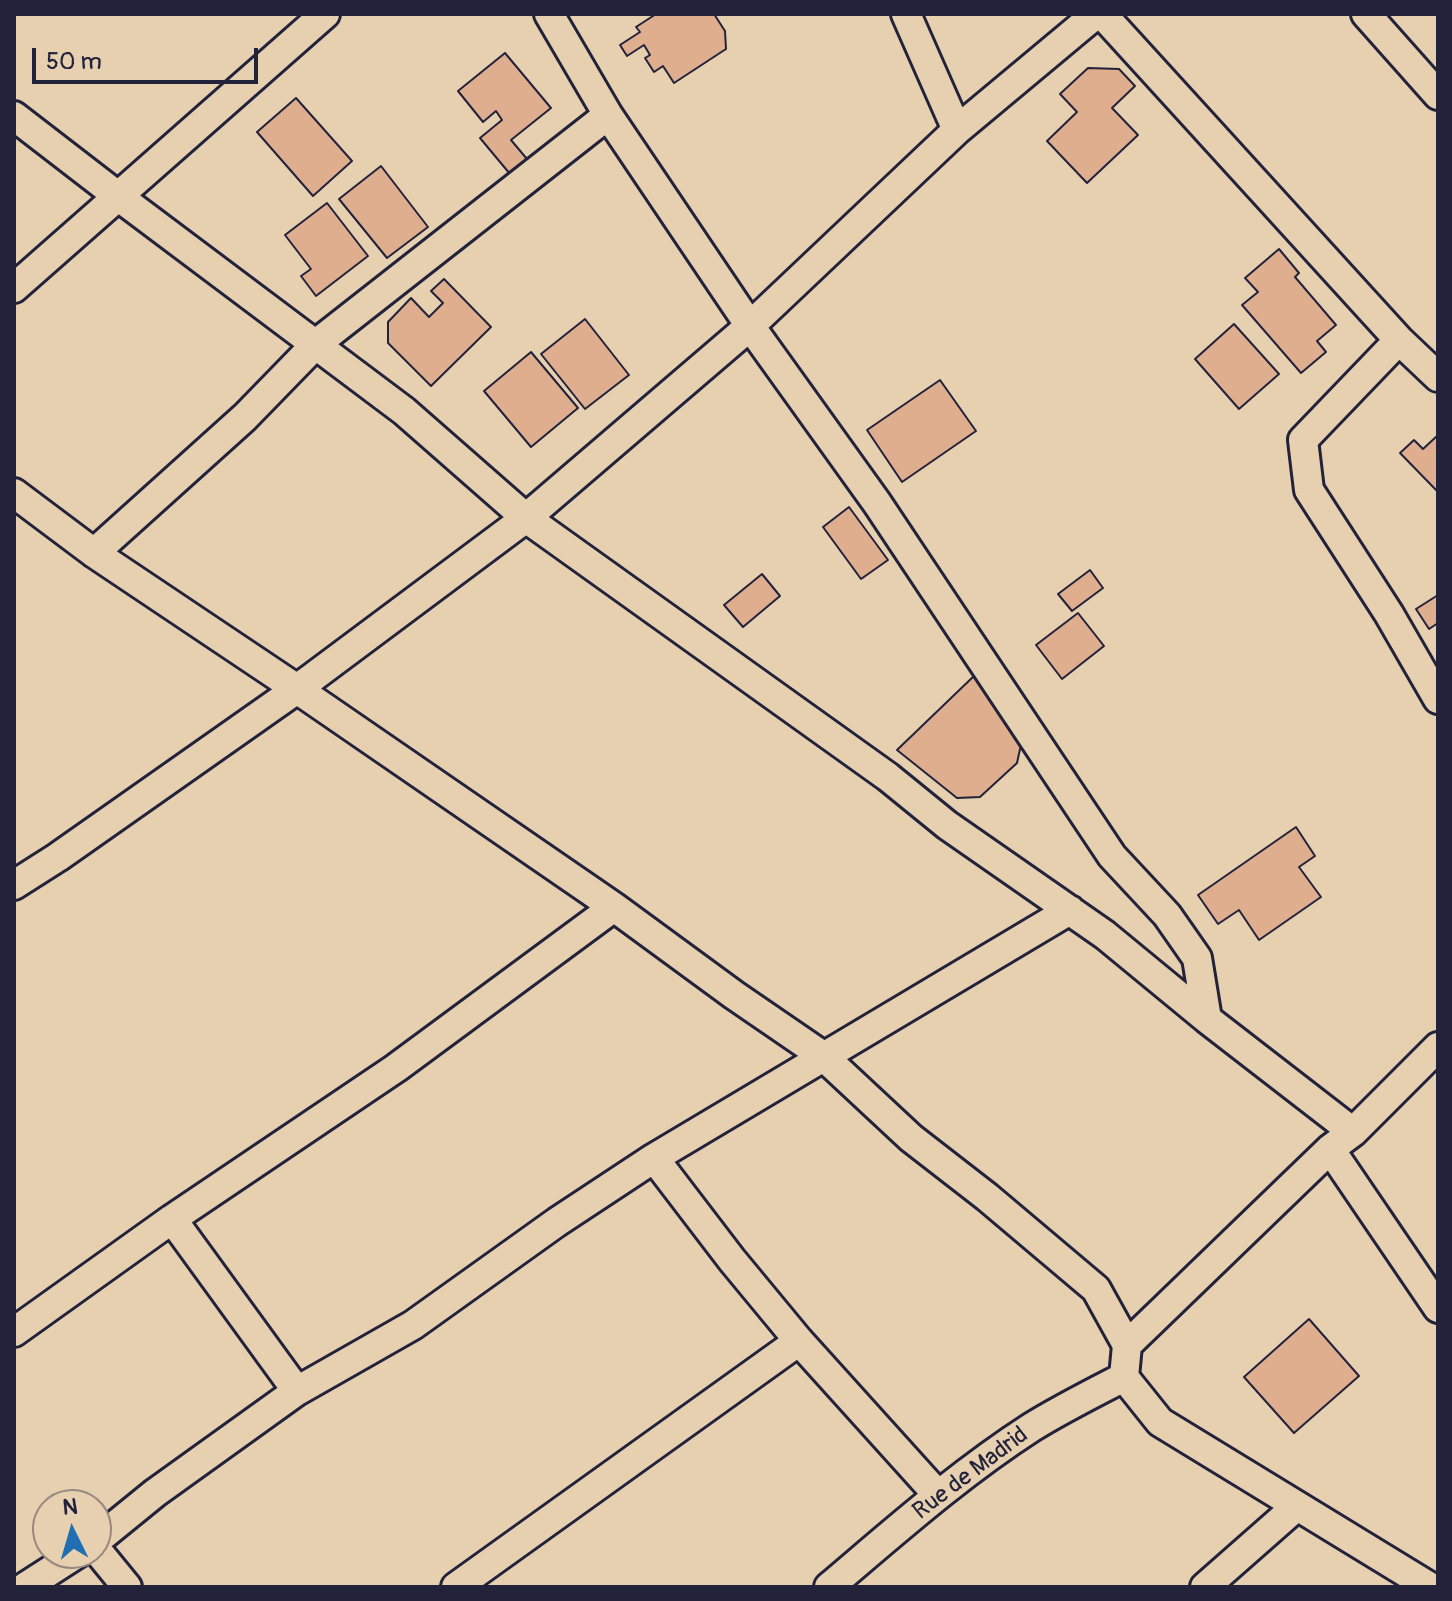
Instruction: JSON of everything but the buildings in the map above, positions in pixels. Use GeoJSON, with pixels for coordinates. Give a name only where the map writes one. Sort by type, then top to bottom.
{"type":"FeatureCollection","features":[{"type":"Feature","properties":{"kind":"street"},"geometry":{"type":"LineString","coordinates":[[14,288],[325,14]]}},
{"type":"Feature","properties":{"kind":"street"},"geometry":{"type":"LineString","coordinates":[[549,14],[608,115],[750,326],[877,503],[1112,856],[1167,915],[1197,958],[1207,1019]]}},
{"type":"Feature","properties":{"kind":"street"},"geometry":{"type":"LineString","coordinates":[[906,14],[957,130]]}},
{"type":"Feature","properties":{"kind":"street"},"geometry":{"type":"LineString","coordinates":[[14,885],[297,689],[526,518],[750,326],[957,130],[1099,14],[1399,340],[1438,377]]}},
{"type":"Feature","properties":{"kind":"street"},"geometry":{"type":"LineString","coordinates":[[1366,14],[1438,95]]}},
{"type":"Feature","properties":{"kind":"street"},"geometry":{"type":"LineString","coordinates":[[94,553],[245,417],[316,344],[608,115]]}},
{"type":"Feature","properties":{"kind":"street"},"geometry":{"type":"LineString","coordinates":[[14,116],[404,411],[526,518],[888,777],[947,825],[1070,910],[1353,1132]]}},
{"type":"Feature","properties":{"kind":"street"},"geometry":{"type":"LineString","coordinates":[[1399,340],[1303,440],[1309,490],[1389,614],[1438,699]]}},
{"type":"Feature","properties":{"kind":"street"},"geometry":{"type":"LineString","coordinates":[[14,493],[94,553],[614,907],[823,1056],[911,1138],[1096,1289],[1127,1345],[1124,1377],[1160,1422],[1430,1587]]}},
{"type":"Feature","properties":{"kind":"street"},"geometry":{"type":"LineString","coordinates":[[14,1332],[172,1219],[396,1068],[614,907]]}},
{"type":"Feature","properties":{"kind":"street"},"geometry":{"type":"LineString","coordinates":[[112,1528],[155,1493],[297,1391],[413,1325],[557,1222],[654,1158],[1070,910]]}},
{"type":"Feature","properties":{"kind":"street"},"geometry":{"type":"LineString","coordinates":[[1127,1345],[1330,1149],[1353,1132],[1438,1047]]}},
{"type":"Feature","properties":{"kind":"street"},"geometry":{"type":"LineString","coordinates":[[1330,1149],[1438,1308]]}},
{"type":"Feature","properties":{"kind":"street"},"geometry":{"type":"LineString","coordinates":[[654,1158],[799,1341],[938,1495]]}},
{"type":"Feature","properties":{"kind":"street"},"geometry":{"type":"LineString","coordinates":[[172,1219],[297,1391]]}},
{"type":"Feature","properties":{"kind":"street"},"geometry":{"type":"LineString","coordinates":[[456,1587],[799,1341]]}},
{"type":"Feature","properties":{"kind":"street","name":"Rue de Madrid"},"geometry":{"type":"LineString","coordinates":[[829,1587],[938,1495],[1031,1428],[1124,1377]]}},
{"type":"Feature","properties":{"kind":"street"},"geometry":{"type":"LineString","coordinates":[[1205,1587],[1297,1506]]}},
{"type":"Feature","properties":{"kind":"street"},"geometry":{"type":"LineString","coordinates":[[25,1587],[53,1569]]}},
{"type":"Feature","properties":{"kind":"street"},"geometry":{"type":"LineString","coordinates":[[112,1569],[127,1587]]}}]}
